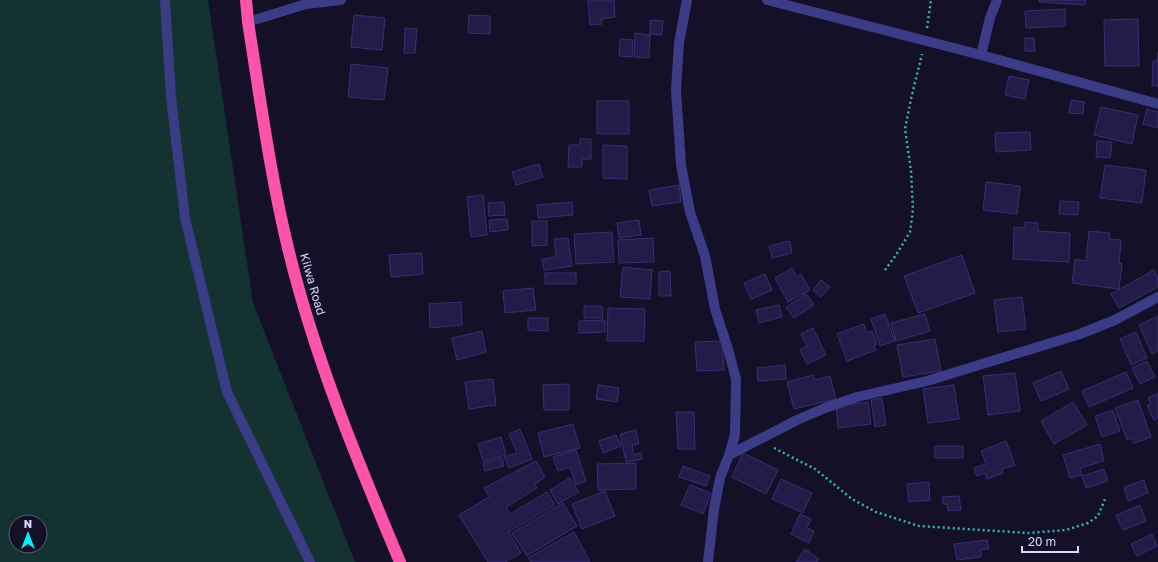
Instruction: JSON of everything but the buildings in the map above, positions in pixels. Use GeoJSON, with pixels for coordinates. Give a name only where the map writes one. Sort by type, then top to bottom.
{"type":"FeatureCollection","features":[{"type":"Feature","properties":{"kind":"highway","name":"Kilwa Road"},"geometry":{"type":"LineString","coordinates":[[246,0],[248,22],[269,155],[288,249],[338,412],[367,486],[400,562]]}},
{"type":"Feature","properties":{"kind":"street"},"geometry":{"type":"LineString","coordinates":[[165,0],[171,97],[185,218],[227,392],[310,562]]}},
{"type":"Feature","properties":{"kind":"street"},"geometry":{"type":"LineString","coordinates":[[248,22],[306,4],[341,0]]}},
{"type":"Feature","properties":{"kind":"street"},"geometry":{"type":"LineString","coordinates":[[687,0],[679,43],[676,90],[681,165],[690,212],[705,256],[715,309],[736,379],[735,435],[730,455],[720,478],[714,509],[708,562]]}},
{"type":"Feature","properties":{"kind":"street"},"geometry":{"type":"LineString","coordinates":[[767,0],[981,55],[1158,104]]}},
{"type":"Feature","properties":{"kind":"street"},"geometry":{"type":"LineString","coordinates":[[981,55],[990,18],[997,0]]}},
{"type":"Feature","properties":{"kind":"street"},"geometry":{"type":"LineString","coordinates":[[730,455],[797,420],[825,408],[857,398],[926,381],[1080,334],[1115,320],[1158,297]]}},
{"type":"Feature","properties":{"kind":"path"},"geometry":{"type":"LineString","coordinates":[[885,270],[910,232],[913,210],[905,129],[910,99],[925,41],[932,0]]}},
{"type":"Feature","properties":{"kind":"path"},"geometry":{"type":"LineString","coordinates":[[757,440],[815,468],[852,499],[876,512],[918,526],[1028,533],[1066,530],[1088,523],[1098,516],[1105,499]]}},
{"type":"Feature","properties":{"kind":"green space"},"geometry":{"type":"Polygon","coordinates":[[[0,0],[208,0],[253,303],[355,562],[0,562],[0,0]]]}}]}
